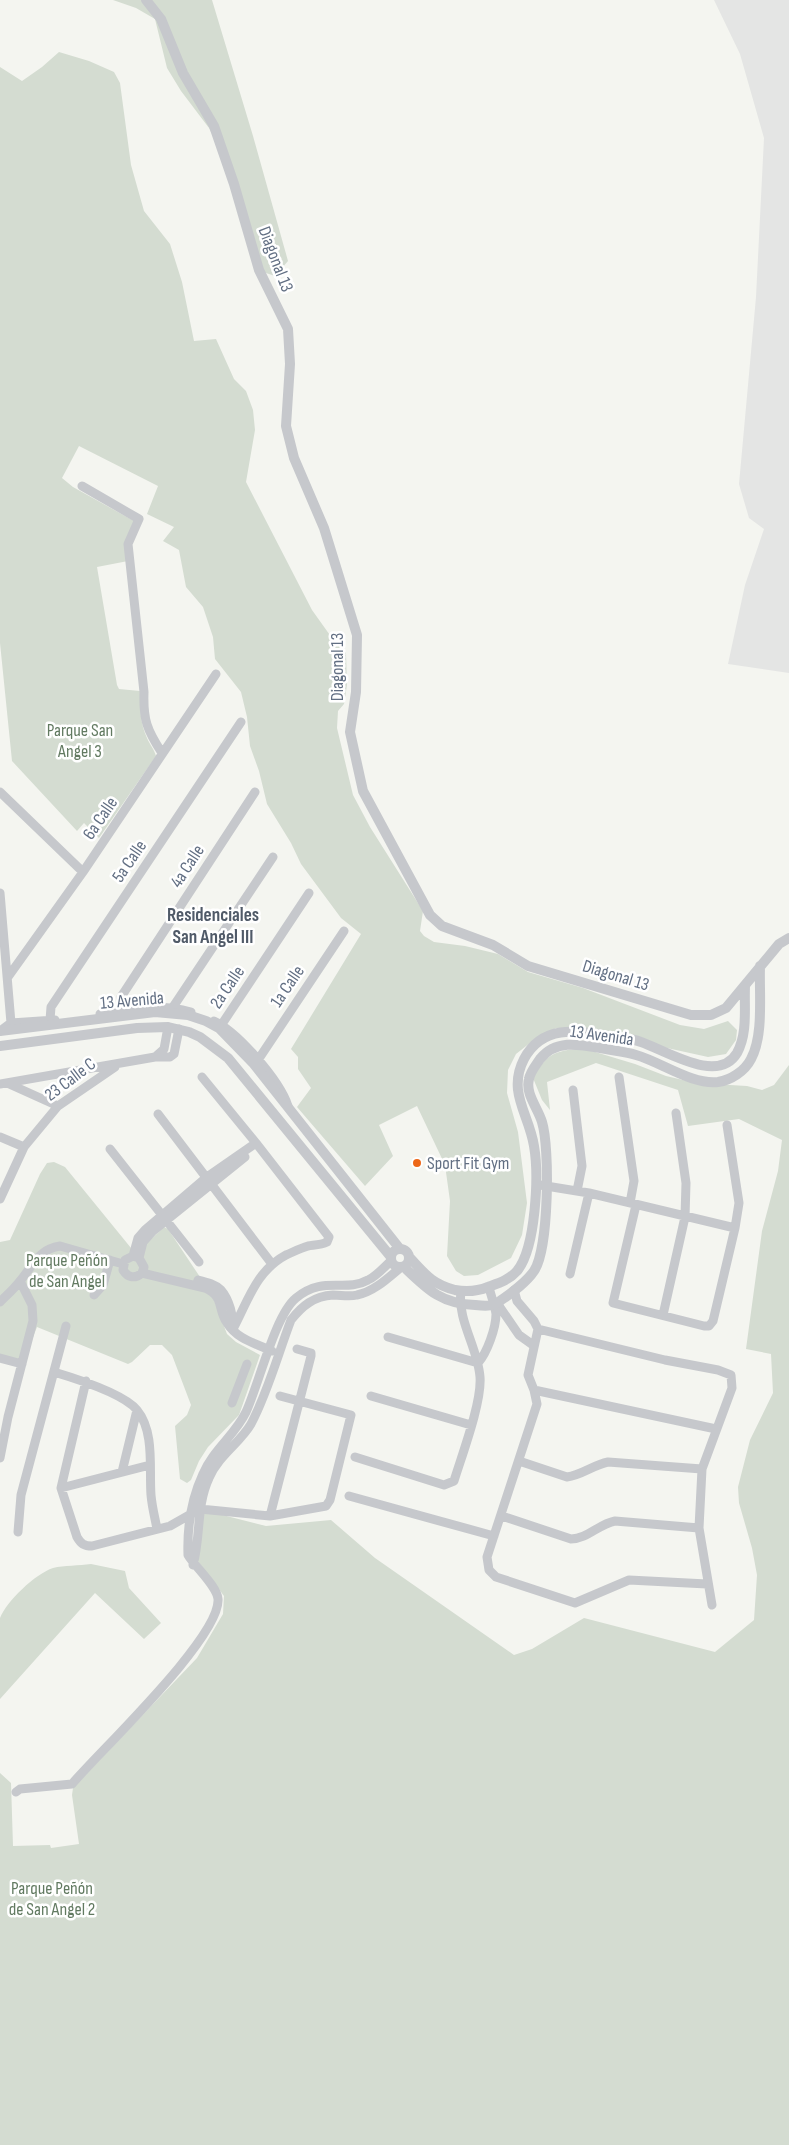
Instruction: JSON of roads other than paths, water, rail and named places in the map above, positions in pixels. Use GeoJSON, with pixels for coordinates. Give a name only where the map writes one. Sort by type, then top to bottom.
{"type":"FeatureCollection","features":[{"type":"Feature","properties":{"kind":"street","name":"Diagonal 13"},"geometry":{"type":"LineString","coordinates":[[146,0],[161,19],[183,73],[214,126],[234,184],[259,270],[288,329],[290,364],[286,426],[294,458],[324,528],[357,635],[356,692],[350,732],[363,791],[430,915],[442,926],[493,945],[528,966],[691,1015],[711,1015],[726,1008],[779,944],[789,938]]}},
{"type":"Feature","properties":{"kind":"street"},"geometry":{"type":"LineString","coordinates":[[82,486],[138,519],[128,544],[144,692],[143,713],[146,727],[162,753]]}},
{"type":"Feature","properties":{"kind":"street","name":"6a Calle"},"geometry":{"type":"LineString","coordinates":[[8,977],[83,872],[216,674]]}},
{"type":"Feature","properties":{"kind":"street","name":"5a Calle"},"geometry":{"type":"LineString","coordinates":[[50,1023],[51,1007],[241,722]]}},
{"type":"Feature","properties":{"kind":"street"},"geometry":{"type":"LineString","coordinates":[[0,792],[83,872]]}},
{"type":"Feature","properties":{"kind":"street","name":"4a Calle"},"geometry":{"type":"LineString","coordinates":[[120,1011],[121,997],[255,792]]}},
{"type":"Feature","properties":{"kind":"street"},"geometry":{"type":"LineString","coordinates":[[172,1007],[273,858]]}},
{"type":"Feature","properties":{"kind":"street"},"geometry":{"type":"LineString","coordinates":[[0,893],[11,1023]]}},
{"type":"Feature","properties":{"kind":"street","name":"2a Calle"},"geometry":{"type":"LineString","coordinates":[[222,1024],[309,893]]}},
{"type":"Feature","properties":{"kind":"street","name":"1a Calle"},"geometry":{"type":"LineString","coordinates":[[258,1060],[344,931]]}},
{"type":"Feature","properties":{"kind":"street","name":"13 Avenida"},"geometry":{"type":"LineString","coordinates":[[495,1304],[514,1290],[534,1271],[541,1254],[545,1208],[546,1149],[542,1122],[531,1099],[528,1080],[536,1064],[547,1051],[559,1045],[576,1044],[637,1055],[694,1078],[717,1082],[734,1078],[750,1061],[758,1044],[760,966]]}},
{"type":"Feature","properties":{"kind":"street","name":"13 Avenida"},"geometry":{"type":"LineString","coordinates":[[405,1264],[432,1282],[461,1291],[473,1291],[504,1282],[517,1271],[527,1254],[531,1236],[535,1184],[534,1146],[519,1101],[517,1077],[525,1058],[539,1042],[555,1033],[577,1030],[640,1041],[694,1064],[716,1066],[728,1063],[736,1054],[744,1035],[745,986]]}},
{"type":"Feature","properties":{"kind":"street"},"geometry":{"type":"LineString","coordinates":[[0,1031],[11,1023],[50,1023],[152,1006],[172,1007],[196,1013],[222,1024],[233,1033],[258,1060],[284,1093],[288,1108]]}},
{"type":"Feature","properties":{"kind":"street","name":"13 Avenida"},"geometry":{"type":"LineString","coordinates":[[0,1031],[50,1023],[155,1012],[188,1015],[219,1028],[253,1063],[400,1249]]}},
{"type":"Feature","properties":{"kind":"street"},"geometry":{"type":"LineString","coordinates":[[50,1023],[52,1040]]}},
{"type":"Feature","properties":{"kind":"street","name":"13 Avenida"},"geometry":{"type":"LineString","coordinates":[[0,1046],[138,1028],[168,1027],[200,1037],[228,1058],[391,1259]]}},
{"type":"Feature","properties":{"kind":"street"},"geometry":{"type":"LineString","coordinates":[[155,1057],[164,1049],[168,1027]]}},
{"type":"Feature","properties":{"kind":"street"},"geometry":{"type":"LineString","coordinates":[[3,1084],[155,1057],[172,1056],[179,1029]]}},
{"type":"Feature","properties":{"kind":"street","name":"23 Calle C"},"geometry":{"type":"LineString","coordinates":[[1,1195],[24,1147],[58,1106],[118,1064]]}},
{"type":"Feature","properties":{"kind":"street"},"geometry":{"type":"LineString","coordinates":[[202,1077],[328,1237],[327,1242],[307,1246],[272,1264],[252,1288],[233,1329]]}},
{"type":"Feature","properties":{"kind":"street"},"geometry":{"type":"LineString","coordinates":[[619,1077],[634,1181],[633,1204],[613,1303],[704,1326],[709,1326],[713,1321],[739,1203],[727,1125]]}},
{"type":"Feature","properties":{"kind":"street"},"geometry":{"type":"LineString","coordinates":[[3,1084],[58,1106]]}},
{"type":"Feature","properties":{"kind":"street"},"geometry":{"type":"LineString","coordinates":[[573,1090],[582,1166],[577,1191]]}},
{"type":"Feature","properties":{"kind":"street"},"geometry":{"type":"LineString","coordinates":[[663,1315],[685,1217],[686,1183],[676,1113]]}},
{"type":"Feature","properties":{"kind":"street"},"geometry":{"type":"LineString","coordinates":[[158,1114],[272,1264]]}},
{"type":"Feature","properties":{"kind":"street"},"geometry":{"type":"LineString","coordinates":[[0,1137],[24,1147]]}},
{"type":"Feature","properties":{"kind":"street"},"geometry":{"type":"LineString","coordinates":[[143,1270],[137,1277],[132,1278],[126,1275],[123,1270],[123,1264],[125,1260],[136,1257],[143,1242],[165,1217],[209,1180],[257,1145]]}},
{"type":"Feature","properties":{"kind":"street"},"geometry":{"type":"LineString","coordinates":[[110,1149],[199,1262]]}},
{"type":"Feature","properties":{"kind":"street"},"geometry":{"type":"LineString","coordinates":[[535,1184],[589,1193],[735,1228]]}},
{"type":"Feature","properties":{"kind":"street"},"geometry":{"type":"LineString","coordinates":[[570,1274],[589,1193]]}},
{"type":"Feature","properties":{"kind":"street"},"geometry":{"type":"LineString","coordinates":[[534,1209],[545,1208]]}},
{"type":"Feature","properties":{"kind":"street"},"geometry":{"type":"LineString","coordinates":[[0,1302],[20,1281],[34,1260],[49,1248],[60,1246],[123,1264]]}},
{"type":"Feature","properties":{"kind":"street"},"geometry":{"type":"LineString","coordinates":[[16,1792],[20,1789],[72,1784],[175,1674],[196,1646],[211,1623],[218,1598],[213,1588],[193,1565],[188,1555],[189,1514],[203,1473],[215,1453],[238,1427],[256,1401],[278,1354],[291,1320],[300,1308],[319,1298],[356,1295],[370,1291],[405,1264],[408,1252],[400,1249],[394,1252],[391,1259],[368,1281],[354,1285],[322,1285],[308,1290],[296,1298],[285,1311],[269,1350],[256,1401],[250,1425],[228,1448],[209,1478],[200,1509],[196,1554],[193,1565]]}},
{"type":"Feature","properties":{"kind":"street"},"geometry":{"type":"LineString","coordinates":[[136,1257],[143,1270]]}},
{"type":"Feature","properties":{"kind":"street"},"geometry":{"type":"LineString","coordinates":[[391,1259],[394,1266],[405,1264]]}},
{"type":"Feature","properties":{"kind":"street"},"geometry":{"type":"LineString","coordinates":[[94,1295],[103,1285],[110,1260]]}},
{"type":"Feature","properties":{"kind":"street"},"geometry":{"type":"LineString","coordinates":[[405,1264],[428,1290],[447,1301],[459,1305],[495,1304]]}},
{"type":"Feature","properties":{"kind":"street"},"geometry":{"type":"LineString","coordinates":[[143,1270],[210,1283],[220,1289],[234,1320],[233,1329],[242,1340],[278,1354]]}},
{"type":"Feature","properties":{"kind":"street"},"geometry":{"type":"LineString","coordinates":[[0,1458],[4,1416],[22,1364],[33,1321],[30,1299],[20,1281]]}},
{"type":"Feature","properties":{"kind":"street"},"geometry":{"type":"LineString","coordinates":[[489,1287],[495,1304],[516,1331],[533,1345]]}},
{"type":"Feature","properties":{"kind":"street"},"geometry":{"type":"LineString","coordinates":[[514,1290],[517,1301],[538,1329],[528,1375],[537,1404],[487,1558],[489,1570],[496,1577],[575,1603],[629,1580],[707,1584]]}},
{"type":"Feature","properties":{"kind":"street"},"geometry":{"type":"LineString","coordinates":[[355,1457],[444,1484],[450,1484],[454,1481],[481,1388],[478,1363],[459,1305],[461,1291]]}},
{"type":"Feature","properties":{"kind":"street"},"geometry":{"type":"LineString","coordinates":[[478,1363],[487,1350],[495,1321],[495,1304]]}},
{"type":"Feature","properties":{"kind":"street"},"geometry":{"type":"LineString","coordinates":[[18,1532],[22,1496],[66,1326]]}},
{"type":"Feature","properties":{"kind":"street"},"geometry":{"type":"LineString","coordinates":[[538,1329],[664,1360],[718,1370],[731,1375],[732,1388],[702,1469],[699,1528],[712,1605]]}},
{"type":"Feature","properties":{"kind":"street"},"geometry":{"type":"LineString","coordinates":[[388,1337],[478,1363]]}},
{"type":"Feature","properties":{"kind":"street"},"geometry":{"type":"LineString","coordinates":[[270,1516],[311,1353],[297,1349]]}},
{"type":"Feature","properties":{"kind":"street"},"geometry":{"type":"LineString","coordinates":[[0,1358],[22,1364]]}},
{"type":"Feature","properties":{"kind":"street"},"geometry":{"type":"LineString","coordinates":[[232,1403],[247,1364]]}},
{"type":"Feature","properties":{"kind":"street"},"geometry":{"type":"LineString","coordinates":[[54,1372],[86,1381],[137,1410],[142,1419],[148,1441],[153,1508],[157,1529]]}},
{"type":"Feature","properties":{"kind":"street"},"geometry":{"type":"LineString","coordinates":[[86,1381],[62,1488],[77,1537],[85,1546],[170,1526],[200,1509],[270,1516],[326,1506],[330,1500],[351,1415],[280,1396]]}},
{"type":"Feature","properties":{"kind":"street"},"geometry":{"type":"LineString","coordinates":[[534,1390],[716,1429]]}},
{"type":"Feature","properties":{"kind":"street"},"geometry":{"type":"LineString","coordinates":[[236,1391],[256,1401]]}},
{"type":"Feature","properties":{"kind":"street"},"geometry":{"type":"LineString","coordinates":[[371,1396],[471,1425]]}},
{"type":"Feature","properties":{"kind":"street"},"geometry":{"type":"LineString","coordinates":[[122,1472],[137,1410]]}},
{"type":"Feature","properties":{"kind":"street"},"geometry":{"type":"LineString","coordinates":[[519,1460],[567,1477],[574,1476],[597,1464],[608,1462],[702,1469]]}},
{"type":"Feature","properties":{"kind":"street"},"geometry":{"type":"LineString","coordinates":[[62,1488],[150,1465]]}},
{"type":"Feature","properties":{"kind":"street"},"geometry":{"type":"LineString","coordinates":[[349,1496],[494,1536]]}},
{"type":"Feature","properties":{"kind":"street"},"geometry":{"type":"LineString","coordinates":[[502,1516],[571,1539],[579,1539],[607,1523],[615,1521],[699,1528]]}},
{"type":"Feature","properties":{"kind":"place","name":"Sport Fit Gym"},"geometry":{"type":"Point","coordinates":[417,1163]}},
{"type":"Feature","properties":{"kind":"district","name":"Residenciales San Angel III"},"geometry":{"type":"Point","coordinates":[213,925]}},
{"type":"Feature","properties":{"kind":"park label","name":"Parque San Angel 3"},"geometry":{"type":"Point","coordinates":[80,740]}},
{"type":"Feature","properties":{"kind":"park label","name":"Parque Peñón de San Angel"},"geometry":{"type":"Point","coordinates":[67,1270]}},
{"type":"Feature","properties":{"kind":"park label","name":"Parque Peñón de San Angel 2"},"geometry":{"type":"Point","coordinates":[52,1898]}}]}
